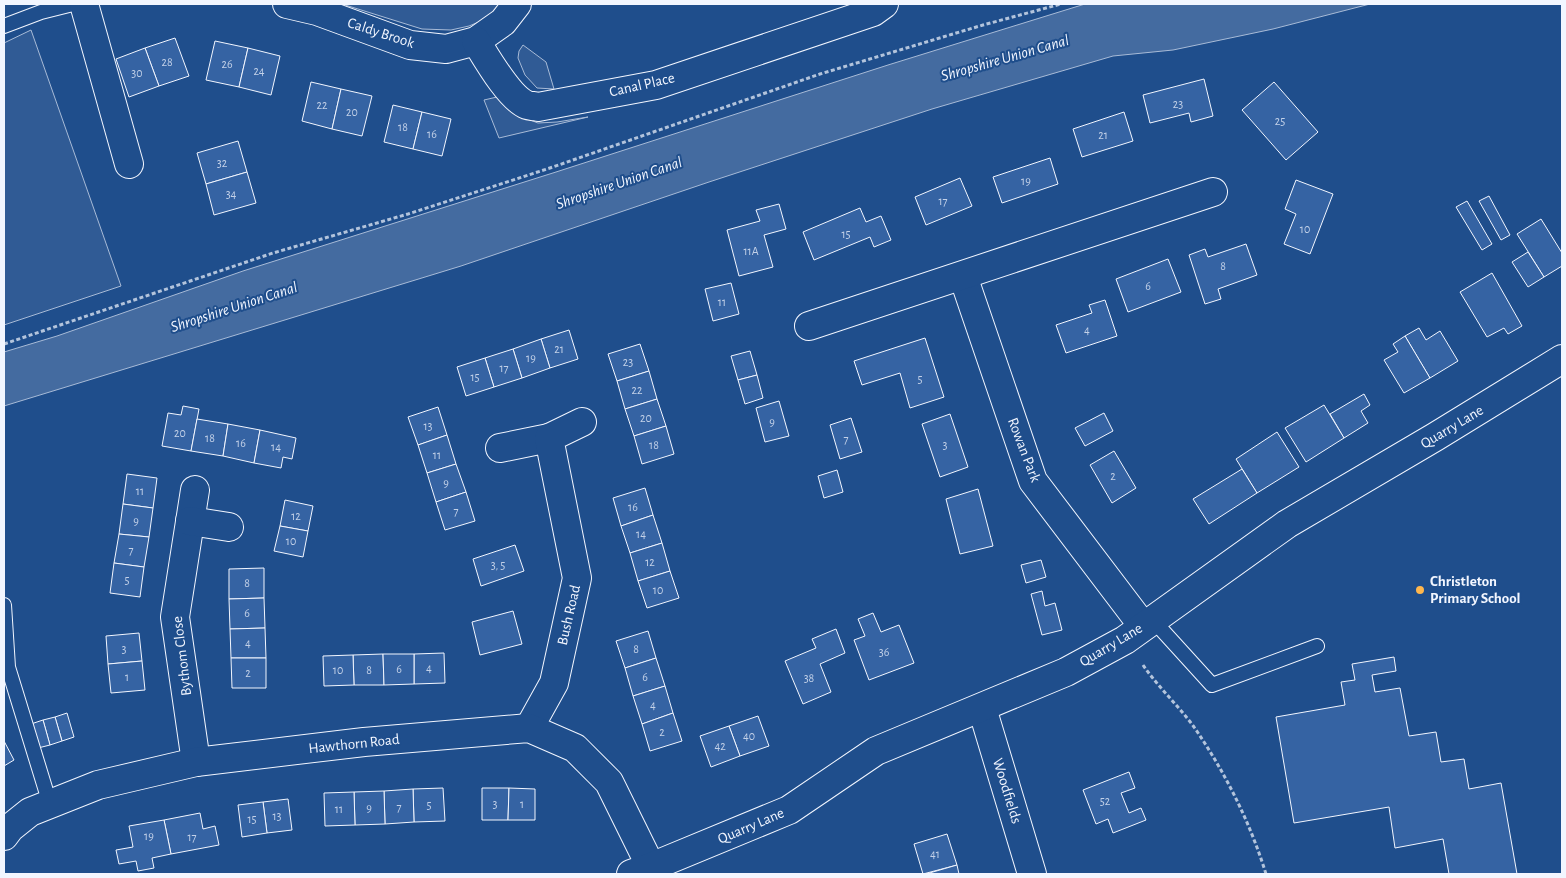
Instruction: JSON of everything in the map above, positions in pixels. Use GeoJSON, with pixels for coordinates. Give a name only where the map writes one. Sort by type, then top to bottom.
{"type":"FeatureCollection","features":[{"type":"Feature","properties":{"kind":"street"},"geometry":{"type":"LineString","coordinates":[[84,4],[129,164]]}},
{"type":"Feature","properties":{"kind":"street","name":"Caldy Brook"},"geometry":{"type":"LineString","coordinates":[[287,4],[317,11],[410,45],[446,49],[476,40]]}},
{"type":"Feature","properties":{"kind":"street"},"geometry":{"type":"LineString","coordinates":[[476,40],[503,22],[517,4]]}},
{"type":"Feature","properties":{"kind":"street","name":"Canal Place"},"geometry":{"type":"LineString","coordinates":[[476,40],[494,70],[514,96],[526,104],[538,107],[656,84],[873,12],[884,4]]}},
{"type":"Feature","properties":{"kind":"street"},"geometry":{"type":"LineString","coordinates":[[810,326],[1213,192]]}},
{"type":"Feature","properties":{"kind":"street","name":"Rowan Park"},"geometry":{"type":"LineString","coordinates":[[963,276],[1033,481],[1140,628]]}},
{"type":"Feature","properties":{"kind":"street","name":"Quarry Lane"},"geometry":{"type":"LineString","coordinates":[[641,871],[789,810],[876,751],[1066,672],[1140,628],[1287,524],[1435,437],[1562,359]]}},
{"type":"Feature","properties":{"kind":"street"},"geometry":{"type":"LineString","coordinates":[[500,448],[548,438],[582,422]]}},
{"type":"Feature","properties":{"kind":"street","name":"Bush Road"},"geometry":{"type":"LineString","coordinates":[[529,728],[554,683],[577,578],[548,438]]}},
{"type":"Feature","properties":{"kind":"street","name":"Bythom Close"},"geometry":{"type":"LineString","coordinates":[[194,490],[176,617],[196,762]]}},
{"type":"Feature","properties":{"kind":"street"},"geometry":{"type":"LineString","coordinates":[[190,521],[230,527]]}},
{"type":"Feature","properties":{"kind":"street","name":"Woodfields"},"geometry":{"type":"LineString","coordinates":[[982,708],[1032,874]]}},
{"type":"Feature","properties":{"kind":"street","name":"Hawthorn Road"},"geometry":{"type":"LineString","coordinates":[[4,836],[10,828],[30,812],[98,785],[196,762],[364,742],[529,728],[575,748],[609,782],[641,871]]}},
{"type":"Feature","properties":{"kind":"lane"},"geometry":{"type":"LineString","coordinates":[[4,26],[41,12],[73,4]]}},
{"type":"Feature","properties":{"kind":"lane"},"geometry":{"type":"LineString","coordinates":[[4,606],[8,667],[50,804]]}},
{"type":"Feature","properties":{"kind":"lane"},"geometry":{"type":"LineString","coordinates":[[1140,628],[1212,685],[1317,646]]}},
{"type":"Feature","properties":{"kind":"path"},"geometry":{"type":"LineString","coordinates":[[4,344],[274,253],[408,214],[541,171],[820,74],[983,25],[1061,4]]}},
{"type":"Feature","properties":{"kind":"path"},"geometry":{"type":"LineString","coordinates":[[1140,628],[1149,673],[1193,726],[1229,784],[1257,843],[1266,874]]}},
{"type":"Feature","properties":{"kind":"shaded area"},"geometry":{"type":"Polygon","coordinates":[[[342,4],[501,4],[486,19],[469,26],[451,30],[422,29],[342,4]]]}},
{"type":"Feature","properties":{"kind":"shaded area"},"geometry":{"type":"Polygon","coordinates":[[[31,30],[121,286],[4,325],[4,43],[31,30]]]}},
{"type":"Feature","properties":{"kind":"shaded area"},"geometry":{"type":"Polygon","coordinates":[[[523,45],[546,62],[554,89],[537,88],[525,75],[518,58],[519,51],[523,45]]]}},
{"type":"Feature","properties":{"kind":"shaded area"},"geometry":{"type":"Polygon","coordinates":[[[497,97],[517,115],[538,123],[588,117],[499,138],[484,100],[497,97]]]}},
{"type":"Feature","properties":{"kind":"water","name":"Shropshire Union Canal"},"geometry":{"type":"Polygon","coordinates":[[[1085,4],[1370,4],[1273,29],[1173,50],[1113,56],[932,109],[461,266],[4,406],[4,352],[57,336],[243,271],[1085,4]]]}},
{"type":"Feature","properties":{"kind":"building"},"geometry":{"type":"Polygon","coordinates":[[[175,38],[189,76],[159,86],[145,48],[175,38]]]}},
{"type":"Feature","properties":{"kind":"building"},"geometry":{"type":"Polygon","coordinates":[[[215,41],[248,48],[239,87],[206,80],[215,41]]]}},
{"type":"Feature","properties":{"kind":"building"},"geometry":{"type":"Polygon","coordinates":[[[145,48],[159,86],[129,97],[116,59],[145,48]]]}},
{"type":"Feature","properties":{"kind":"building"},"geometry":{"type":"Polygon","coordinates":[[[248,48],[280,56],[271,95],[239,87],[248,48]]]}},
{"type":"Feature","properties":{"kind":"building"},"geometry":{"type":"Polygon","coordinates":[[[1204,79],[1213,116],[1191,122],[1189,113],[1150,123],[1143,95],[1204,79]]]}},
{"type":"Feature","properties":{"kind":"building"},"geometry":{"type":"Polygon","coordinates":[[[311,82],[341,89],[332,129],[302,121],[311,82]]]}},
{"type":"Feature","properties":{"kind":"building"},"geometry":{"type":"Polygon","coordinates":[[[1274,82],[1318,132],[1286,160],[1242,110],[1274,82]]]}},
{"type":"Feature","properties":{"kind":"building"},"geometry":{"type":"Polygon","coordinates":[[[341,89],[372,96],[362,136],[332,129],[341,89]]]}},
{"type":"Feature","properties":{"kind":"building"},"geometry":{"type":"Polygon","coordinates":[[[393,105],[422,112],[413,149],[384,142],[393,105]]]}},
{"type":"Feature","properties":{"kind":"building"},"geometry":{"type":"Polygon","coordinates":[[[422,112],[451,119],[442,156],[413,149],[422,112]]]}},
{"type":"Feature","properties":{"kind":"building"},"geometry":{"type":"Polygon","coordinates":[[[1124,112],[1133,141],[1082,157],[1073,129],[1124,112]]]}},
{"type":"Feature","properties":{"kind":"building"},"geometry":{"type":"Polygon","coordinates":[[[238,141],[247,172],[206,184],[197,153],[238,141]]]}},
{"type":"Feature","properties":{"kind":"building"},"geometry":{"type":"Polygon","coordinates":[[[1050,158],[1058,184],[1002,203],[993,177],[1050,158]]]}},
{"type":"Feature","properties":{"kind":"building"},"geometry":{"type":"Polygon","coordinates":[[[247,172],[256,203],[214,215],[206,184],[247,172]]]}},
{"type":"Feature","properties":{"kind":"building"},"geometry":{"type":"Polygon","coordinates":[[[960,178],[972,206],[926,225],[915,197],[960,178]]]}},
{"type":"Feature","properties":{"kind":"building"},"geometry":{"type":"Polygon","coordinates":[[[1296,180],[1333,194],[1310,254],[1284,244],[1296,214],[1285,209],[1296,180]]]}},
{"type":"Feature","properties":{"kind":"building"},"geometry":{"type":"Polygon","coordinates":[[[1489,196],[1510,235],[1501,240],[1479,201],[1489,196]]]}},
{"type":"Feature","properties":{"kind":"building"},"geometry":{"type":"Polygon","coordinates":[[[1467,201],[1492,244],[1482,250],[1456,207],[1467,201]]]}},
{"type":"Feature","properties":{"kind":"building"},"geometry":{"type":"Polygon","coordinates":[[[779,204],[786,229],[764,235],[773,267],[739,276],[727,230],[760,221],[756,210],[779,204]]]}},
{"type":"Feature","properties":{"kind":"building"},"geometry":{"type":"Polygon","coordinates":[[[860,208],[866,222],[881,216],[891,240],[874,247],[870,237],[814,260],[803,232],[860,208]]]}},
{"type":"Feature","properties":{"kind":"building"},"geometry":{"type":"Polygon","coordinates":[[[1541,219],[1562,253],[1562,266],[1544,277],[1517,234],[1541,219]]]}},
{"type":"Feature","properties":{"kind":"building"},"geometry":{"type":"Polygon","coordinates":[[[1246,244],[1257,275],[1218,289],[1221,299],[1205,304],[1189,255],[1205,249],[1208,257],[1246,244]]]}},
{"type":"Feature","properties":{"kind":"building"},"geometry":{"type":"Polygon","coordinates":[[[1528,252],[1544,277],[1528,287],[1512,262],[1528,252]]]}},
{"type":"Feature","properties":{"kind":"building"},"geometry":{"type":"Polygon","coordinates":[[[1168,259],[1181,292],[1128,312],[1116,279],[1168,259]]]}},
{"type":"Feature","properties":{"kind":"building"},"geometry":{"type":"Polygon","coordinates":[[[1492,273],[1522,326],[1508,334],[1504,328],[1487,337],[1460,292],[1492,273]]]}},
{"type":"Feature","properties":{"kind":"building"},"geometry":{"type":"Polygon","coordinates":[[[731,283],[739,314],[713,321],[705,289],[731,283]]]}},
{"type":"Feature","properties":{"kind":"building"},"geometry":{"type":"Polygon","coordinates":[[[1105,300],[1117,336],[1066,353],[1056,325],[1092,313],[1089,305],[1105,300]]]}},
{"type":"Feature","properties":{"kind":"building"},"geometry":{"type":"Polygon","coordinates":[[[1419,328],[1426,340],[1440,331],[1458,361],[1430,378],[1405,336],[1419,328]]]}},
{"type":"Feature","properties":{"kind":"building"},"geometry":{"type":"Polygon","coordinates":[[[569,330],[578,359],[550,368],[541,339],[569,330]]]}},
{"type":"Feature","properties":{"kind":"building"},"geometry":{"type":"Polygon","coordinates":[[[1405,336],[1430,378],[1404,393],[1384,360],[1398,352],[1393,344],[1405,336]]]}},
{"type":"Feature","properties":{"kind":"building"},"geometry":{"type":"Polygon","coordinates":[[[925,338],[944,397],[910,408],[900,373],[862,385],[854,361],[925,338]]]}},
{"type":"Feature","properties":{"kind":"building"},"geometry":{"type":"Polygon","coordinates":[[[541,339],[550,368],[522,378],[513,349],[541,339]]]}},
{"type":"Feature","properties":{"kind":"building"},"geometry":{"type":"Polygon","coordinates":[[[640,344],[649,371],[617,381],[608,354],[640,344]]]}},
{"type":"Feature","properties":{"kind":"building"},"geometry":{"type":"Polygon","coordinates":[[[513,349],[522,378],[494,387],[485,358],[513,349]]]}},
{"type":"Feature","properties":{"kind":"building"},"geometry":{"type":"Polygon","coordinates":[[[750,351],[757,375],[738,380],[731,356],[750,351]]]}},
{"type":"Feature","properties":{"kind":"building"},"geometry":{"type":"Polygon","coordinates":[[[485,358],[494,387],[466,396],[457,367],[485,358]]]}},
{"type":"Feature","properties":{"kind":"building"},"geometry":{"type":"Polygon","coordinates":[[[649,371],[657,399],[625,409],[617,381],[649,371]]]}},
{"type":"Feature","properties":{"kind":"building"},"geometry":{"type":"Polygon","coordinates":[[[757,375],[763,398],[745,404],[738,380],[757,375]]]}},
{"type":"Feature","properties":{"kind":"building"},"geometry":{"type":"Polygon","coordinates":[[[1364,394],[1370,405],[1361,411],[1368,423],[1344,438],[1330,414],[1364,394]]]}},
{"type":"Feature","properties":{"kind":"building"},"geometry":{"type":"Polygon","coordinates":[[[657,399],[666,426],[634,436],[625,409],[657,399]]]}},
{"type":"Feature","properties":{"kind":"building"},"geometry":{"type":"Polygon","coordinates":[[[779,401],[789,436],[765,442],[756,408],[779,401]]]}},
{"type":"Feature","properties":{"kind":"building"},"geometry":{"type":"Polygon","coordinates":[[[1324,405],[1344,438],[1306,462],[1285,428],[1324,405]]]}},
{"type":"Feature","properties":{"kind":"building"},"geometry":{"type":"Polygon","coordinates":[[[183,406],[199,409],[191,451],[162,446],[168,413],[181,415],[183,406]]]}},
{"type":"Feature","properties":{"kind":"building"},"geometry":{"type":"Polygon","coordinates":[[[438,407],[447,435],[418,445],[408,417],[438,407]]]}},
{"type":"Feature","properties":{"kind":"building"},"geometry":{"type":"Polygon","coordinates":[[[1104,413],[1113,431],[1085,446],[1075,428],[1104,413]]]}},
{"type":"Feature","properties":{"kind":"building"},"geometry":{"type":"Polygon","coordinates":[[[950,414],[968,467],[940,477],[922,424],[950,414]]]}},
{"type":"Feature","properties":{"kind":"building"},"geometry":{"type":"Polygon","coordinates":[[[851,418],[862,452],[840,459],[830,425],[851,418]]]}},
{"type":"Feature","properties":{"kind":"building"},"geometry":{"type":"Polygon","coordinates":[[[197,419],[228,424],[223,456],[191,451],[197,419]]]}},
{"type":"Feature","properties":{"kind":"building"},"geometry":{"type":"Polygon","coordinates":[[[228,424],[260,430],[254,463],[223,456],[228,424]]]}},
{"type":"Feature","properties":{"kind":"building"},"geometry":{"type":"Polygon","coordinates":[[[666,426],[674,454],[642,464],[634,436],[666,426]]]}},
{"type":"Feature","properties":{"kind":"building"},"geometry":{"type":"Polygon","coordinates":[[[260,430],[296,438],[292,459],[283,457],[281,468],[254,463],[260,430]]]}},
{"type":"Feature","properties":{"kind":"building"},"geometry":{"type":"Polygon","coordinates":[[[1277,432],[1299,467],[1257,493],[1236,459],[1277,432]]]}},
{"type":"Feature","properties":{"kind":"building"},"geometry":{"type":"Polygon","coordinates":[[[447,435],[456,464],[427,473],[418,445],[447,435]]]}},
{"type":"Feature","properties":{"kind":"building"},"geometry":{"type":"Polygon","coordinates":[[[1114,451],[1136,488],[1112,503],[1090,465],[1114,451]]]}},
{"type":"Feature","properties":{"kind":"building"},"geometry":{"type":"Polygon","coordinates":[[[456,464],[466,492],[436,502],[427,473],[456,464]]]}},
{"type":"Feature","properties":{"kind":"building"},"geometry":{"type":"Polygon","coordinates":[[[1242,469],[1257,493],[1209,524],[1193,499],[1242,469]]]}},
{"type":"Feature","properties":{"kind":"building"},"geometry":{"type":"Polygon","coordinates":[[[837,470],[843,492],[824,498],[818,476],[837,470]]]}},
{"type":"Feature","properties":{"kind":"building"},"geometry":{"type":"Polygon","coordinates":[[[127,474],[157,478],[153,508],[123,504],[127,474]]]}},
{"type":"Feature","properties":{"kind":"building"},"geometry":{"type":"Polygon","coordinates":[[[645,488],[653,515],[621,526],[613,498],[645,488]]]}},
{"type":"Feature","properties":{"kind":"building"},"geometry":{"type":"Polygon","coordinates":[[[978,489],[993,546],[960,554],[946,499],[978,489]]]}},
{"type":"Feature","properties":{"kind":"building"},"geometry":{"type":"Polygon","coordinates":[[[466,492],[475,521],[445,530],[436,502],[466,492]]]}},
{"type":"Feature","properties":{"kind":"building"},"geometry":{"type":"Polygon","coordinates":[[[285,500],[313,506],[308,531],[280,526],[285,500]]]}},
{"type":"Feature","properties":{"kind":"building"},"geometry":{"type":"Polygon","coordinates":[[[123,504],[153,508],[149,537],[119,534],[123,504]]]}},
{"type":"Feature","properties":{"kind":"building"},"geometry":{"type":"Polygon","coordinates":[[[653,515],[662,543],[630,553],[621,526],[653,515]]]}},
{"type":"Feature","properties":{"kind":"building"},"geometry":{"type":"Polygon","coordinates":[[[280,526],[308,531],[303,557],[274,551],[280,526]]]}},
{"type":"Feature","properties":{"kind":"building"},"geometry":{"type":"Polygon","coordinates":[[[119,534],[149,537],[144,567],[114,563],[119,534]]]}},
{"type":"Feature","properties":{"kind":"building"},"geometry":{"type":"Polygon","coordinates":[[[662,543],[670,571],[638,581],[630,553],[662,543]]]}},
{"type":"Feature","properties":{"kind":"building"},"geometry":{"type":"Polygon","coordinates":[[[515,545],[524,571],[481,586],[473,559],[515,545]]]}},
{"type":"Feature","properties":{"kind":"building"},"geometry":{"type":"Polygon","coordinates":[[[1041,560],[1046,577],[1026,583],[1021,565],[1041,560]]]}},
{"type":"Feature","properties":{"kind":"building"},"geometry":{"type":"Polygon","coordinates":[[[114,563],[144,567],[140,597],[110,593],[114,563]]]}},
{"type":"Feature","properties":{"kind":"building"},"geometry":{"type":"Polygon","coordinates":[[[264,568],[264,598],[229,599],[229,569],[264,568]]]}},
{"type":"Feature","properties":{"kind":"building"},"geometry":{"type":"Polygon","coordinates":[[[670,571],[679,598],[647,608],[638,581],[670,571]]]}},
{"type":"Feature","properties":{"kind":"building"},"geometry":{"type":"Polygon","coordinates":[[[1042,591],[1045,606],[1055,603],[1062,630],[1042,635],[1031,594],[1042,591]]]}},
{"type":"Feature","properties":{"kind":"building"},"geometry":{"type":"Polygon","coordinates":[[[264,598],[265,628],[230,629],[229,599],[264,598]]]}},
{"type":"Feature","properties":{"kind":"building"},"geometry":{"type":"Polygon","coordinates":[[[513,611],[522,644],[480,655],[472,622],[513,611]]]}},
{"type":"Feature","properties":{"kind":"building"},"geometry":{"type":"Polygon","coordinates":[[[873,613],[881,632],[899,625],[914,663],[869,680],[854,640],[865,636],[858,619],[873,613]]]}},
{"type":"Feature","properties":{"kind":"building"},"geometry":{"type":"Polygon","coordinates":[[[265,628],[266,658],[231,658],[230,629],[265,628]]]}},
{"type":"Feature","properties":{"kind":"building"},"geometry":{"type":"Polygon","coordinates":[[[836,629],[845,653],[820,664],[831,692],[803,704],[785,661],[816,648],[812,639],[836,629]]]}},
{"type":"Feature","properties":{"kind":"building"},"geometry":{"type":"Polygon","coordinates":[[[648,631],[656,658],[625,668],[616,641],[648,631]]]}},
{"type":"Feature","properties":{"kind":"building"},"geometry":{"type":"Polygon","coordinates":[[[139,633],[142,661],[108,664],[106,636],[139,633]]]}},
{"type":"Feature","properties":{"kind":"building"},"geometry":{"type":"Polygon","coordinates":[[[444,653],[445,683],[414,684],[414,654],[444,653]]]}},
{"type":"Feature","properties":{"kind":"building"},"geometry":{"type":"Polygon","coordinates":[[[383,654],[384,685],[354,685],[353,655],[383,654]]]}},
{"type":"Feature","properties":{"kind":"building"},"geometry":{"type":"Polygon","coordinates":[[[383,654],[414,654],[414,684],[384,685],[383,654]]]}},
{"type":"Feature","properties":{"kind":"building"},"geometry":{"type":"Polygon","coordinates":[[[353,655],[354,685],[324,686],[323,656],[353,655]]]}},
{"type":"Feature","properties":{"kind":"building"},"geometry":{"type":"Polygon","coordinates":[[[1394,657],[1396,671],[1372,675],[1375,692],[1400,688],[1409,736],[1436,732],[1441,762],[1464,759],[1469,789],[1501,783],[1517,874],[1449,874],[1443,839],[1395,848],[1389,807],[1294,823],[1276,717],[1345,705],[1341,682],[1355,680],[1352,664],[1394,657]]]}},
{"type":"Feature","properties":{"kind":"building"},"geometry":{"type":"Polygon","coordinates":[[[231,658],[266,658],[266,688],[232,688],[231,658]]]}},
{"type":"Feature","properties":{"kind":"building"},"geometry":{"type":"Polygon","coordinates":[[[656,658],[665,686],[633,696],[625,668],[656,658]]]}},
{"type":"Feature","properties":{"kind":"building"},"geometry":{"type":"Polygon","coordinates":[[[142,661],[145,690],[111,693],[108,664],[142,661]]]}},
{"type":"Feature","properties":{"kind":"building"},"geometry":{"type":"Polygon","coordinates":[[[665,686],[673,713],[642,724],[633,696],[665,686]]]}},
{"type":"Feature","properties":{"kind":"building"},"geometry":{"type":"Polygon","coordinates":[[[67,713],[74,737],[62,741],[55,717],[67,713]]]}},
{"type":"Feature","properties":{"kind":"building"},"geometry":{"type":"Polygon","coordinates":[[[673,713],[682,741],[650,751],[642,724],[673,713]]]}},
{"type":"Feature","properties":{"kind":"building"},"geometry":{"type":"Polygon","coordinates":[[[758,716],[769,746],[740,756],[729,726],[758,716]]]}},
{"type":"Feature","properties":{"kind":"building"},"geometry":{"type":"Polygon","coordinates":[[[55,717],[62,741],[50,745],[43,720],[55,717]]]}},
{"type":"Feature","properties":{"kind":"building"},"geometry":{"type":"Polygon","coordinates":[[[43,720],[50,745],[38,748],[31,724],[43,720]]]}},
{"type":"Feature","properties":{"kind":"building"},"geometry":{"type":"Polygon","coordinates":[[[729,726],[740,756],[711,767],[700,736],[729,726]]]}},
{"type":"Feature","properties":{"kind":"building"},"geometry":{"type":"Polygon","coordinates":[[[4,741],[14,760],[4,766],[4,741]]]}},
{"type":"Feature","properties":{"kind":"building"},"geometry":{"type":"Polygon","coordinates":[[[1129,772],[1135,788],[1121,793],[1129,813],[1141,808],[1146,820],[1113,833],[1108,819],[1096,824],[1083,790],[1129,772]]]}},
{"type":"Feature","properties":{"kind":"building"},"geometry":{"type":"Polygon","coordinates":[[[443,788],[445,821],[414,822],[413,789],[443,788]]]}},
{"type":"Feature","properties":{"kind":"building"},"geometry":{"type":"Polygon","coordinates":[[[482,788],[509,788],[508,820],[482,820],[482,788]]]}},
{"type":"Feature","properties":{"kind":"building"},"geometry":{"type":"Polygon","coordinates":[[[509,788],[535,789],[535,820],[508,820],[509,788]]]}},
{"type":"Feature","properties":{"kind":"building"},"geometry":{"type":"Polygon","coordinates":[[[413,789],[414,822],[385,824],[384,791],[413,789]]]}},
{"type":"Feature","properties":{"kind":"building"},"geometry":{"type":"Polygon","coordinates":[[[384,791],[385,824],[355,825],[354,792],[384,791]]]}},
{"type":"Feature","properties":{"kind":"building"},"geometry":{"type":"Polygon","coordinates":[[[354,792],[355,825],[325,826],[324,793],[354,792]]]}},
{"type":"Feature","properties":{"kind":"building"},"geometry":{"type":"Polygon","coordinates":[[[288,799],[292,830],[267,833],[263,802],[288,799]]]}},
{"type":"Feature","properties":{"kind":"building"},"geometry":{"type":"Polygon","coordinates":[[[263,802],[267,833],[242,837],[238,805],[263,802]]]}},
{"type":"Feature","properties":{"kind":"building"},"geometry":{"type":"Polygon","coordinates":[[[200,813],[203,829],[215,826],[219,845],[171,854],[164,820],[200,813]]]}},
{"type":"Feature","properties":{"kind":"building"},"geometry":{"type":"Polygon","coordinates":[[[164,820],[171,854],[152,858],[154,868],[138,871],[136,861],[119,864],[116,850],[133,847],[129,826],[164,820]]]}},
{"type":"Feature","properties":{"kind":"building"},"geometry":{"type":"Polygon","coordinates":[[[947,834],[957,865],[923,874],[914,844],[947,834]]]}},
{"type":"Feature","properties":{"kind":"building"},"geometry":{"type":"Polygon","coordinates":[[[957,865],[959,874],[926,874],[957,865]]]}},
{"type":"Feature","properties":{"kind":"place","name":"Christleton Primary School"},"geometry":{"type":"Point","coordinates":[1420,590]}}]}
